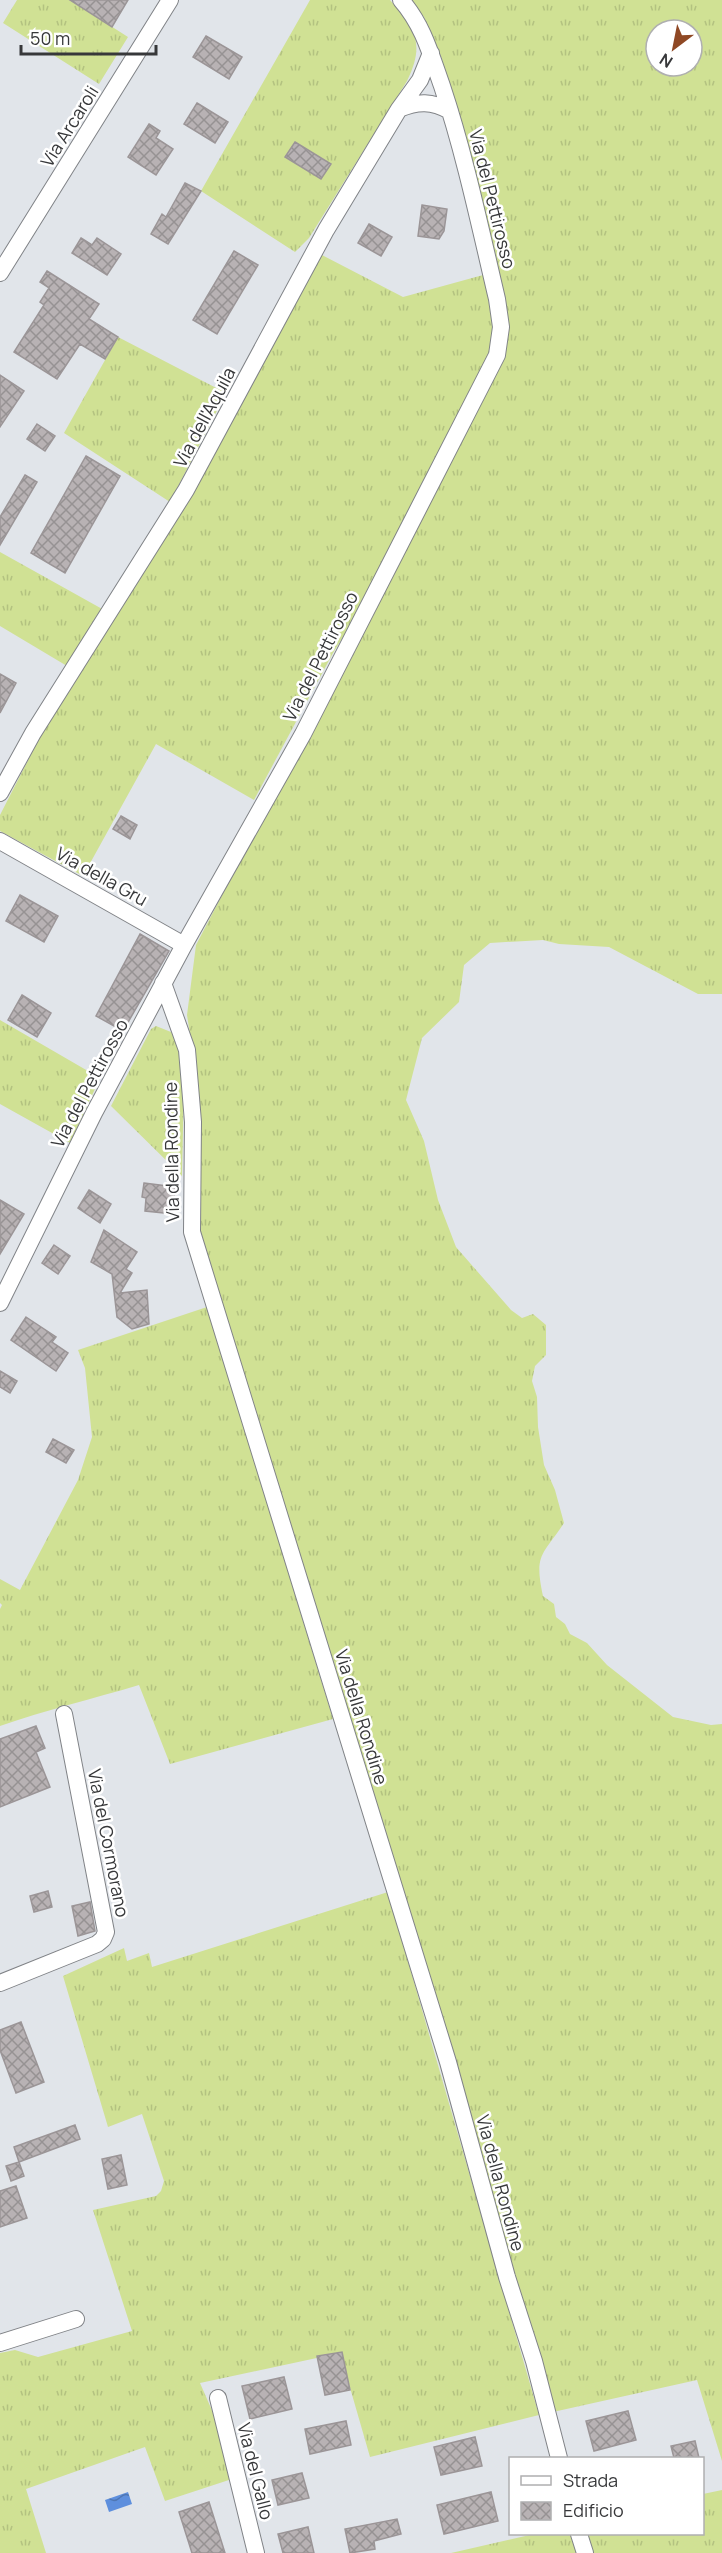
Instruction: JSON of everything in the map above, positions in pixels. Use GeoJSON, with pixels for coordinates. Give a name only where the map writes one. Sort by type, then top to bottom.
{"type":"FeatureCollection","features":[{"type":"Feature","properties":{"kind":"street","name":"Via Arcaroli"},"geometry":{"type":"LineString","coordinates":[[0,273],[171,0]]}},
{"type":"Feature","properties":{"kind":"street","name":"Via del Pettirosso"},"geometry":{"type":"LineString","coordinates":[[0,1303],[94,1113],[184,945],[303,734],[497,355],[501,327],[497,298],[450,111],[423,32],[401,0]]}},
{"type":"Feature","properties":{"kind":"street","name":"Via dell'Aquila"},"geometry":{"type":"LineString","coordinates":[[0,793],[33,733],[186,490],[326,230],[399,109],[420,80],[431,53]]}},
{"type":"Feature","properties":{"kind":"street"},"geometry":{"type":"LineString","coordinates":[[399,109],[425,102],[450,111]]}},
{"type":"Feature","properties":{"kind":"street","name":"Via della Gru"},"geometry":{"type":"LineString","coordinates":[[0,841],[184,945]]}},
{"type":"Feature","properties":{"kind":"street","name":"Via della Rondine"},"geometry":{"type":"LineString","coordinates":[[164,983],[187,1050],[193,1122],[192,1232],[448,2062],[507,2277],[534,2361],[559,2457]]}},
{"type":"Feature","properties":{"kind":"street","name":"Via del Cormorano"},"geometry":{"type":"LineString","coordinates":[[0,1983],[97,1944],[106,1932],[64,1714]]}},
{"type":"Feature","properties":{"kind":"street"},"geometry":{"type":"LineString","coordinates":[[0,2343],[76,2319]]}},
{"type":"Feature","properties":{"kind":"street","name":"Via del Gallo"},"geometry":{"type":"LineString","coordinates":[[218,2398],[256,2553]]}},
{"type":"Feature","properties":{"kind":"street"},"geometry":{"type":"LineString","coordinates":[[579,2535],[585,2553]]}},
{"type":"Feature","properties":{"kind":"green space"},"geometry":{"type":"Polygon","coordinates":[[[17,0],[70,0],[128,37],[99,84],[3,23],[17,0]]]}},
{"type":"Feature","properties":{"kind":"green space"},"geometry":{"type":"Polygon","coordinates":[[[310,0],[390,0],[412,29],[416,57],[407,81],[309,238],[295,252],[201,191],[310,0]]]}},
{"type":"Feature","properties":{"kind":"green space"},"geometry":{"type":"Polygon","coordinates":[[[410,0],[722,0],[722,994],[698,994],[609,947],[559,944],[543,940],[490,943],[464,965],[459,1002],[422,1038],[406,1100],[424,1141],[438,1200],[456,1247],[511,1310],[522,1318],[533,1314],[546,1325],[546,1355],[535,1366],[532,1381],[537,1397],[538,1427],[544,1465],[555,1490],[564,1523],[542,1556],[539,1572],[543,1596],[554,1604],[556,1617],[565,1624],[570,1634],[587,1643],[607,1665],[673,1717],[711,1725],[722,1724],[722,2461],[697,2380],[553,2412],[200,1233],[192,1047],[187,1015],[196,945],[500,363],[497,270],[442,59],[424,17],[410,0]]]}},
{"type":"Feature","properties":{"kind":"green space"},"geometry":{"type":"Polygon","coordinates":[[[320,254],[403,297],[483,275],[492,324],[490,354],[356,616],[333,653],[254,800],[156,744],[83,876],[0,831],[0,815],[41,735],[320,254]]]}},
{"type":"Feature","properties":{"kind":"green space"},"geometry":{"type":"Polygon","coordinates":[[[118,337],[226,393],[170,502],[64,433],[118,337]]]}},
{"type":"Feature","properties":{"kind":"green space"},"geometry":{"type":"Polygon","coordinates":[[[0,552],[104,610],[67,666],[0,626],[0,552]]]}},
{"type":"Feature","properties":{"kind":"green space"},"geometry":{"type":"Polygon","coordinates":[[[0,1020],[100,1078],[70,1143],[0,1104],[0,1020]]]}},
{"type":"Feature","properties":{"kind":"green space"},"geometry":{"type":"Polygon","coordinates":[[[156,1026],[171,1032],[179,1044],[184,1083],[182,1176],[111,1106],[151,1029],[156,1026]]]}},
{"type":"Feature","properties":{"kind":"green space"},"geometry":{"type":"Polygon","coordinates":[[[207,1307],[333,1719],[170,1764],[139,1685],[0,1726],[0,1609],[2,1605],[0,1603],[0,1579],[20,1590],[78,1480],[92,1437],[85,1368],[78,1350],[207,1307]]]}},
{"type":"Feature","properties":{"kind":"green space"},"geometry":{"type":"Polygon","coordinates":[[[388,1892],[539,2415],[370,2457],[340,2353],[200,2383],[214,2415],[232,2479],[165,2501],[145,2447],[26,2489],[46,2553],[0,2553],[0,2353],[15,2350],[38,2357],[132,2331],[93,2210],[156,2196],[161,2191],[164,2181],[142,2114],[108,2127],[63,1976],[124,1948],[127,1961],[149,1953],[152,1967],[388,1892]]]}},
{"type":"Feature","properties":{"kind":"green space"},"geometry":{"type":"Polygon","coordinates":[[[722,2490],[722,2553],[591,2553],[584,2535],[704,2535],[704,2494],[722,2490]]]}},
{"type":"Feature","properties":{"kind":"green space"},"geometry":{"type":"Polygon","coordinates":[[[530,2535],[574,2535],[581,2553],[451,2553],[530,2535]]]}},
{"type":"Feature","properties":{"kind":"water"},"geometry":{"type":"Polygon","coordinates":[[[128,2492],[132,2504],[109,2512],[105,2500],[128,2492]]]}},
{"type":"Feature","properties":{"kind":"building"},"geometry":{"type":"Polygon","coordinates":[[[70,0],[128,0],[112,27],[70,0]]]}},
{"type":"Feature","properties":{"kind":"building"},"geometry":{"type":"Polygon","coordinates":[[[206,36],[242,57],[229,79],[193,57],[206,36]]]}},
{"type":"Feature","properties":{"kind":"building"},"geometry":{"type":"Polygon","coordinates":[[[197,103],[228,122],[215,143],[184,124],[197,103]]]}},
{"type":"Feature","properties":{"kind":"building"},"geometry":{"type":"Polygon","coordinates":[[[149,124],[160,131],[156,138],[173,149],[156,175],[128,157],[149,124]]]}},
{"type":"Feature","properties":{"kind":"building"},"geometry":{"type":"Polygon","coordinates":[[[295,142],[331,164],[321,179],[285,157],[295,142]]]}},
{"type":"Feature","properties":{"kind":"building"},"geometry":{"type":"Polygon","coordinates":[[[185,183],[201,191],[168,244],[151,234],[162,214],[166,217],[185,183]]]}},
{"type":"Feature","properties":{"kind":"building"},"geometry":{"type":"Polygon","coordinates":[[[422,205],[447,209],[444,231],[439,239],[418,236],[422,205]]]}},
{"type":"Feature","properties":{"kind":"building"},"geometry":{"type":"Polygon","coordinates":[[[369,224],[392,237],[381,256],[358,243],[369,224]]]}},
{"type":"Feature","properties":{"kind":"building"},"geometry":{"type":"Polygon","coordinates":[[[81,238],[92,245],[97,238],[121,254],[107,275],[72,253],[81,238]]]}},
{"type":"Feature","properties":{"kind":"building"},"geometry":{"type":"Polygon","coordinates":[[[234,251],[258,265],[217,334],[193,320],[234,251]]]}},
{"type":"Feature","properties":{"kind":"building"},"geometry":{"type":"Polygon","coordinates":[[[47,271],[99,304],[89,319],[118,337],[105,359],[80,344],[57,379],[14,352],[44,305],[40,302],[49,288],[40,282],[47,271]]]}},
{"type":"Feature","properties":{"kind":"building"},"geometry":{"type":"Polygon","coordinates":[[[0,375],[24,391],[0,427],[0,375]]]}},
{"type":"Feature","properties":{"kind":"building"},"geometry":{"type":"Polygon","coordinates":[[[37,424],[55,436],[45,451],[27,439],[37,424]]]}},
{"type":"Feature","properties":{"kind":"building"},"geometry":{"type":"Polygon","coordinates":[[[86,456],[120,476],[65,573],[31,553],[86,456]]]}},
{"type":"Feature","properties":{"kind":"building"},"geometry":{"type":"Polygon","coordinates":[[[25,475],[37,482],[0,545],[0,517],[25,475]]]}},
{"type":"Feature","properties":{"kind":"building"},"geometry":{"type":"Polygon","coordinates":[[[0,674],[16,683],[0,713],[0,674]]]}},
{"type":"Feature","properties":{"kind":"building"},"geometry":{"type":"Polygon","coordinates":[[[121,816],[137,825],[130,839],[113,829],[121,816]]]}},
{"type":"Feature","properties":{"kind":"building"},"geometry":{"type":"Polygon","coordinates":[[[20,895],[58,916],[44,942],[6,921],[20,895]]]}},
{"type":"Feature","properties":{"kind":"building"},"geometry":{"type":"Polygon","coordinates":[[[140,934],[169,951],[123,1031],[96,1016],[140,934]]]}},
{"type":"Feature","properties":{"kind":"building"},"geometry":{"type":"Polygon","coordinates":[[[22,995],[51,1013],[37,1037],[8,1020],[22,995]]]}},
{"type":"Feature","properties":{"kind":"building"},"geometry":{"type":"Polygon","coordinates":[[[144,1183],[175,1187],[173,1214],[145,1211],[146,1198],[142,1197],[144,1183]]]}},
{"type":"Feature","properties":{"kind":"building"},"geometry":{"type":"Polygon","coordinates":[[[89,1190],[111,1204],[100,1223],[78,1208],[89,1190]]]}},
{"type":"Feature","properties":{"kind":"building"},"geometry":{"type":"Polygon","coordinates":[[[0,1200],[24,1214],[0,1254],[0,1200]]]}},
{"type":"Feature","properties":{"kind":"building"},"geometry":{"type":"Polygon","coordinates":[[[104,1230],[137,1252],[126,1269],[132,1273],[120,1293],[147,1290],[149,1324],[132,1329],[117,1317],[112,1274],[91,1262],[104,1230]]]}},
{"type":"Feature","properties":{"kind":"building"},"geometry":{"type":"Polygon","coordinates":[[[54,1245],[70,1256],[58,1274],[42,1263],[54,1245]]]}},
{"type":"Feature","properties":{"kind":"building"},"geometry":{"type":"Polygon","coordinates":[[[26,1317],[56,1337],[52,1342],[68,1353],[56,1371],[11,1340],[26,1317]]]}},
{"type":"Feature","properties":{"kind":"building"},"geometry":{"type":"Polygon","coordinates":[[[0,1371],[17,1381],[10,1393],[0,1387],[0,1371]]]}},
{"type":"Feature","properties":{"kind":"building"},"geometry":{"type":"Polygon","coordinates":[[[53,1439],[74,1450],[66,1463],[46,1452],[53,1439]]]}},
{"type":"Feature","properties":{"kind":"building"},"geometry":{"type":"Polygon","coordinates":[[[36,1726],[45,1748],[36,1752],[50,1787],[0,1807],[0,1739],[36,1726]]]}},
{"type":"Feature","properties":{"kind":"building"},"geometry":{"type":"Polygon","coordinates":[[[48,1891],[52,1907],[34,1912],[30,1896],[48,1891]]]}},
{"type":"Feature","properties":{"kind":"building"},"geometry":{"type":"Polygon","coordinates":[[[90,1902],[95,1931],[78,1936],[72,1906],[90,1902]]]}},
{"type":"Feature","properties":{"kind":"building"},"geometry":{"type":"Polygon","coordinates":[[[21,2022],[44,2082],[16,2093],[0,2050],[0,2030],[21,2022]]]}},
{"type":"Feature","properties":{"kind":"building"},"geometry":{"type":"Polygon","coordinates":[[[75,2125],[80,2139],[19,2162],[14,2147],[75,2125]]]}},
{"type":"Feature","properties":{"kind":"building"},"geometry":{"type":"Polygon","coordinates":[[[121,2155],[127,2185],[108,2189],[102,2159],[121,2155]]]}},
{"type":"Feature","properties":{"kind":"building"},"geometry":{"type":"Polygon","coordinates":[[[19,2162],[24,2176],[11,2181],[6,2166],[19,2162]]]}},
{"type":"Feature","properties":{"kind":"building"},"geometry":{"type":"Polygon","coordinates":[[[16,2186],[27,2218],[0,2227],[0,2191],[16,2186]]]}},
{"type":"Feature","properties":{"kind":"building"},"geometry":{"type":"Polygon","coordinates":[[[342,2352],[350,2390],[325,2395],[317,2356],[342,2352]]]}},
{"type":"Feature","properties":{"kind":"building"},"geometry":{"type":"Polygon","coordinates":[[[284,2377],[292,2409],[250,2419],[242,2386],[284,2377]]]}},
{"type":"Feature","properties":{"kind":"building"},"geometry":{"type":"Polygon","coordinates":[[[628,2411],[636,2440],[594,2451],[586,2421],[628,2411]]]}},
{"type":"Feature","properties":{"kind":"building"},"geometry":{"type":"Polygon","coordinates":[[[346,2421],[351,2445],[310,2454],[305,2429],[346,2421]]]}},
{"type":"Feature","properties":{"kind":"building"},"geometry":{"type":"Polygon","coordinates":[[[475,2437],[482,2466],[441,2475],[434,2447],[475,2437]]]}},
{"type":"Feature","properties":{"kind":"building"},"geometry":{"type":"Polygon","coordinates":[[[695,2441],[699,2457],[674,2457],[671,2446],[695,2441]]]}},
{"type":"Feature","properties":{"kind":"building"},"geometry":{"type":"Polygon","coordinates":[[[302,2473],[309,2498],[278,2505],[272,2480],[302,2473]]]}},
{"type":"Feature","properties":{"kind":"building"},"geometry":{"type":"Polygon","coordinates":[[[491,2492],[498,2521],[444,2534],[437,2505],[491,2492]]]}},
{"type":"Feature","properties":{"kind":"building"},"geometry":{"type":"Polygon","coordinates":[[[209,2502],[225,2553],[192,2553],[179,2512],[209,2502]]]}},
{"type":"Feature","properties":{"kind":"building"},"geometry":{"type":"Polygon","coordinates":[[[397,2519],[401,2534],[374,2541],[375,2549],[350,2553],[345,2529],[397,2519]]]}},
{"type":"Feature","properties":{"kind":"building"},"geometry":{"type":"Polygon","coordinates":[[[308,2527],[314,2553],[283,2553],[278,2534],[308,2527]]]}}]}
